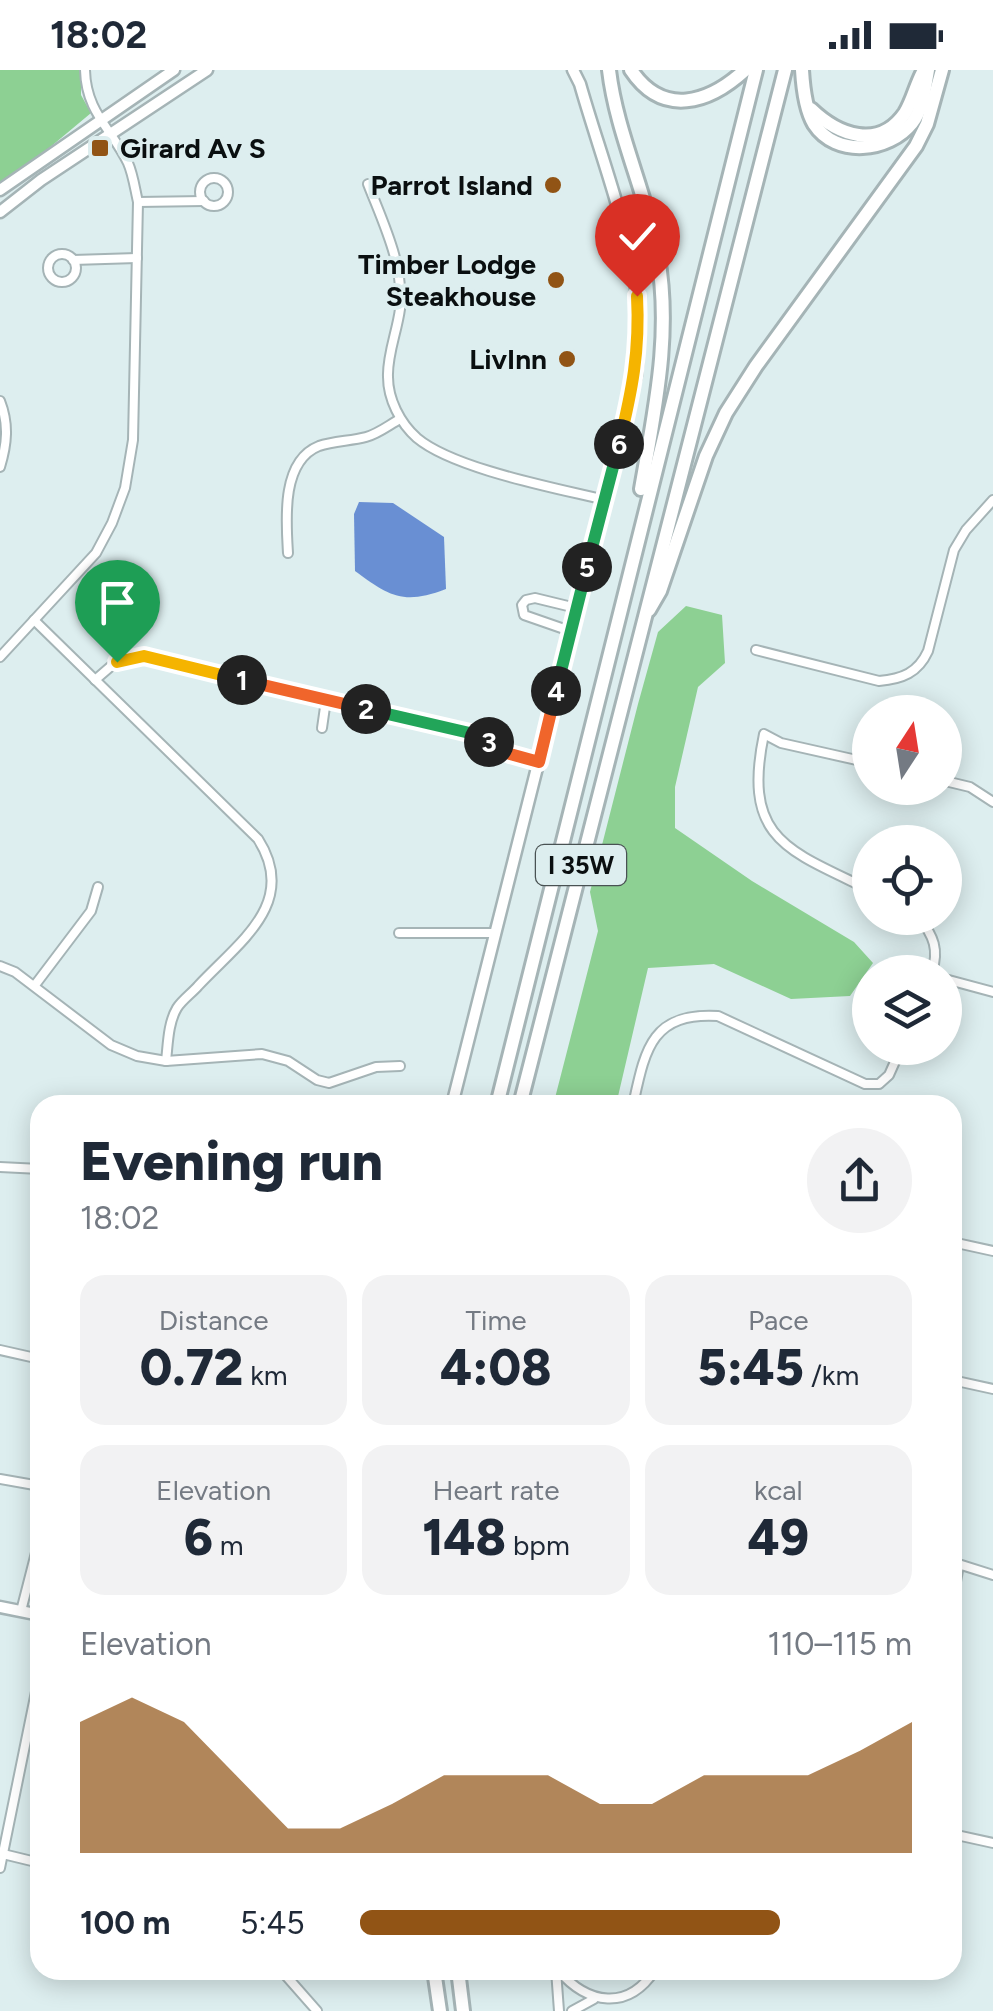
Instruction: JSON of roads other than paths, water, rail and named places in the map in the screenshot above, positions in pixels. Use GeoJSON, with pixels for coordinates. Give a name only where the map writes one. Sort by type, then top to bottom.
{"type":"FeatureCollection","features":[{"type":"Feature","properties":{"kind":"highway"},"geometry":{"type":"LineString","coordinates":[[608,70],[656,246],[664,328],[659,388],[624,589]]}},
{"type":"Feature","properties":{"kind":"highway"},"geometry":{"type":"LineString","coordinates":[[632,70],[646,88],[661,96],[696,101],[714,95],[745,70]]}},
{"type":"Feature","properties":{"kind":"highway","name":"I 35W"},"geometry":{"type":"LineString","coordinates":[[499,1095],[756,70]]}},
{"type":"Feature","properties":{"kind":"highway","name":"I 35W"},"geometry":{"type":"LineString","coordinates":[[523,1095],[785,70]]}},
{"type":"Feature","properties":{"kind":"highway"},"geometry":{"type":"LineString","coordinates":[[802,70],[813,122],[832,139],[848,146],[878,145],[911,124],[920,108],[926,70]]}},
{"type":"Feature","properties":{"kind":"highway"},"geometry":{"type":"LineString","coordinates":[[641,625],[660,591],[706,456],[726,413],[916,146],[927,124],[942,70]]}},
{"type":"Feature","properties":{"kind":"highway"},"geometry":{"type":"LineString","coordinates":[[435,1980],[440,2011]]}},
{"type":"Feature","properties":{"kind":"highway"},"geometry":{"type":"LineString","coordinates":[[459,1980],[463,2011]]}},
{"type":"Feature","properties":{"kind":"street"},"geometry":{"type":"LineString","coordinates":[[0,657],[96,552],[126,488],[133,440],[138,202],[129,165],[86,91],[85,70]]}},
{"type":"Feature","properties":{"kind":"street"},"geometry":{"type":"LineString","coordinates":[[0,190],[174,70]]}},
{"type":"Feature","properties":{"kind":"street"},"geometry":{"type":"LineString","coordinates":[[0,212],[207,70]]}},
{"type":"Feature","properties":{"kind":"street"},"geometry":{"type":"LineString","coordinates":[[455,1095],[636,375],[640,336],[637,296],[625,240],[573,70]]}},
{"type":"Feature","properties":{"kind":"street"},"geometry":{"type":"LineString","coordinates":[[368,184],[399,272],[400,308],[388,376],[391,398],[400,419],[417,438],[474,464],[605,500]]}},
{"type":"Feature","properties":{"kind":"street"},"geometry":{"type":"LineString","coordinates":[[138,202],[204,201]]}},
{"type":"Feature","properties":{"kind":"street"},"geometry":{"type":"LineString","coordinates":[[73,260],[137,258]]}},
{"type":"Feature","properties":{"kind":"street"},"geometry":{"type":"LineString","coordinates":[[0,402],[6,416],[7,444],[0,467]]}},
{"type":"Feature","properties":{"kind":"street"},"geometry":{"type":"LineString","coordinates":[[288,553],[286,517],[293,475],[301,459],[317,447],[370,436],[400,419]]}},
{"type":"Feature","properties":{"kind":"street"},"geometry":{"type":"LineString","coordinates":[[756,650],[879,681],[899,680],[923,663],[954,550],[993,500]]}},
{"type":"Feature","properties":{"kind":"street"},"geometry":{"type":"LineString","coordinates":[[570,632],[530,620],[524,616],[522,605],[535,598],[576,608]]}},
{"type":"Feature","properties":{"kind":"street"},"geometry":{"type":"LineString","coordinates":[[34,620],[258,839],[269,856],[274,876],[272,898],[262,918],[177,1008],[166,1061]]}},
{"type":"Feature","properties":{"kind":"street"},"geometry":{"type":"LineString","coordinates":[[95,680],[117,662],[144,656],[474,734],[510,754],[539,762]]}},
{"type":"Feature","properties":{"kind":"street"},"geometry":{"type":"LineString","coordinates":[[322,728],[326,700]]}},
{"type":"Feature","properties":{"kind":"street"},"geometry":{"type":"LineString","coordinates":[[852,760],[781,743],[764,734],[756,790],[775,836],[802,857],[852,881]]}},
{"type":"Feature","properties":{"kind":"street"},"geometry":{"type":"LineString","coordinates":[[962,785],[993,802]]}},
{"type":"Feature","properties":{"kind":"street"},"geometry":{"type":"LineString","coordinates":[[34,986],[91,912],[98,886]]}},
{"type":"Feature","properties":{"kind":"street"},"geometry":{"type":"LineString","coordinates":[[399,933],[496,933]]}},
{"type":"Feature","properties":{"kind":"street"},"geometry":{"type":"LineString","coordinates":[[0,966],[34,986],[112,1045],[137,1056],[166,1061],[262,1054],[288,1061],[328,1083],[376,1067],[400,1066]]}},
{"type":"Feature","properties":{"kind":"street"},"geometry":{"type":"LineString","coordinates":[[962,984],[993,992]]}},
{"type":"Feature","properties":{"kind":"street"},"geometry":{"type":"LineString","coordinates":[[635,1095],[644,1053],[654,1037],[669,1024],[692,1014],[718,1016],[865,1084],[879,1084],[893,1065]]}},
{"type":"Feature","properties":{"kind":"street"},"geometry":{"type":"LineString","coordinates":[[0,1167],[30,1169]]}},
{"type":"Feature","properties":{"kind":"street"},"geometry":{"type":"LineString","coordinates":[[962,1244],[993,1251]]}},
{"type":"Feature","properties":{"kind":"street"},"geometry":{"type":"LineString","coordinates":[[0,1350],[30,1357]]}},
{"type":"Feature","properties":{"kind":"street"},"geometry":{"type":"LineString","coordinates":[[962,1382],[993,1389]]}},
{"type":"Feature","properties":{"kind":"street"},"geometry":{"type":"LineString","coordinates":[[0,1478],[30,1484]]}},
{"type":"Feature","properties":{"kind":"street"},"geometry":{"type":"LineString","coordinates":[[962,1566],[993,1574]]}},
{"type":"Feature","properties":{"kind":"street"},"geometry":{"type":"LineString","coordinates":[[21,1611],[30,1576]]}},
{"type":"Feature","properties":{"kind":"street"},"geometry":{"type":"LineString","coordinates":[[0,1607],[30,1613]]}},
{"type":"Feature","properties":{"kind":"street"},"geometry":{"type":"LineString","coordinates":[[0,1868],[30,1721]]}},
{"type":"Feature","properties":{"kind":"street"},"geometry":{"type":"LineString","coordinates":[[962,1836],[993,1842]]}},
{"type":"Feature","properties":{"kind":"street"},"geometry":{"type":"LineString","coordinates":[[3,1854],[30,1861]]}},
{"type":"Feature","properties":{"kind":"street"},"geometry":{"type":"LineString","coordinates":[[290,1980],[317,2011]]}},
{"type":"Feature","properties":{"kind":"street"},"geometry":{"type":"LineString","coordinates":[[557,1980],[559,2011]]}},
{"type":"Feature","properties":{"kind":"street"},"geometry":{"type":"LineString","coordinates":[[566,1980],[594,1999]]}},
{"type":"Feature","properties":{"kind":"street"},"geometry":{"type":"LineString","coordinates":[[572,2011],[594,1999],[628,1997],[648,1980]]}},
{"type":"Feature","properties":{"kind":"water"},"geometry":{"type":"Polygon","coordinates":[[[359,502],[393,503],[444,537],[446,589],[419,597],[398,596],[355,571],[354,514],[359,502]]]}},
{"type":"Feature","properties":{"kind":"place","name":"Girard Av S"},"geometry":{"type":"Point","coordinates":[100,148]}},
{"type":"Feature","properties":{"kind":"place","name":"Parrot Island"},"geometry":{"type":"Point","coordinates":[553,185]}},
{"type":"Feature","properties":{"kind":"place","name":"Timber Lodge Steakhouse"},"geometry":{"type":"Point","coordinates":[556,280]}},
{"type":"Feature","properties":{"kind":"place","name":"LivInn"},"geometry":{"type":"Point","coordinates":[567,359]}}]}
